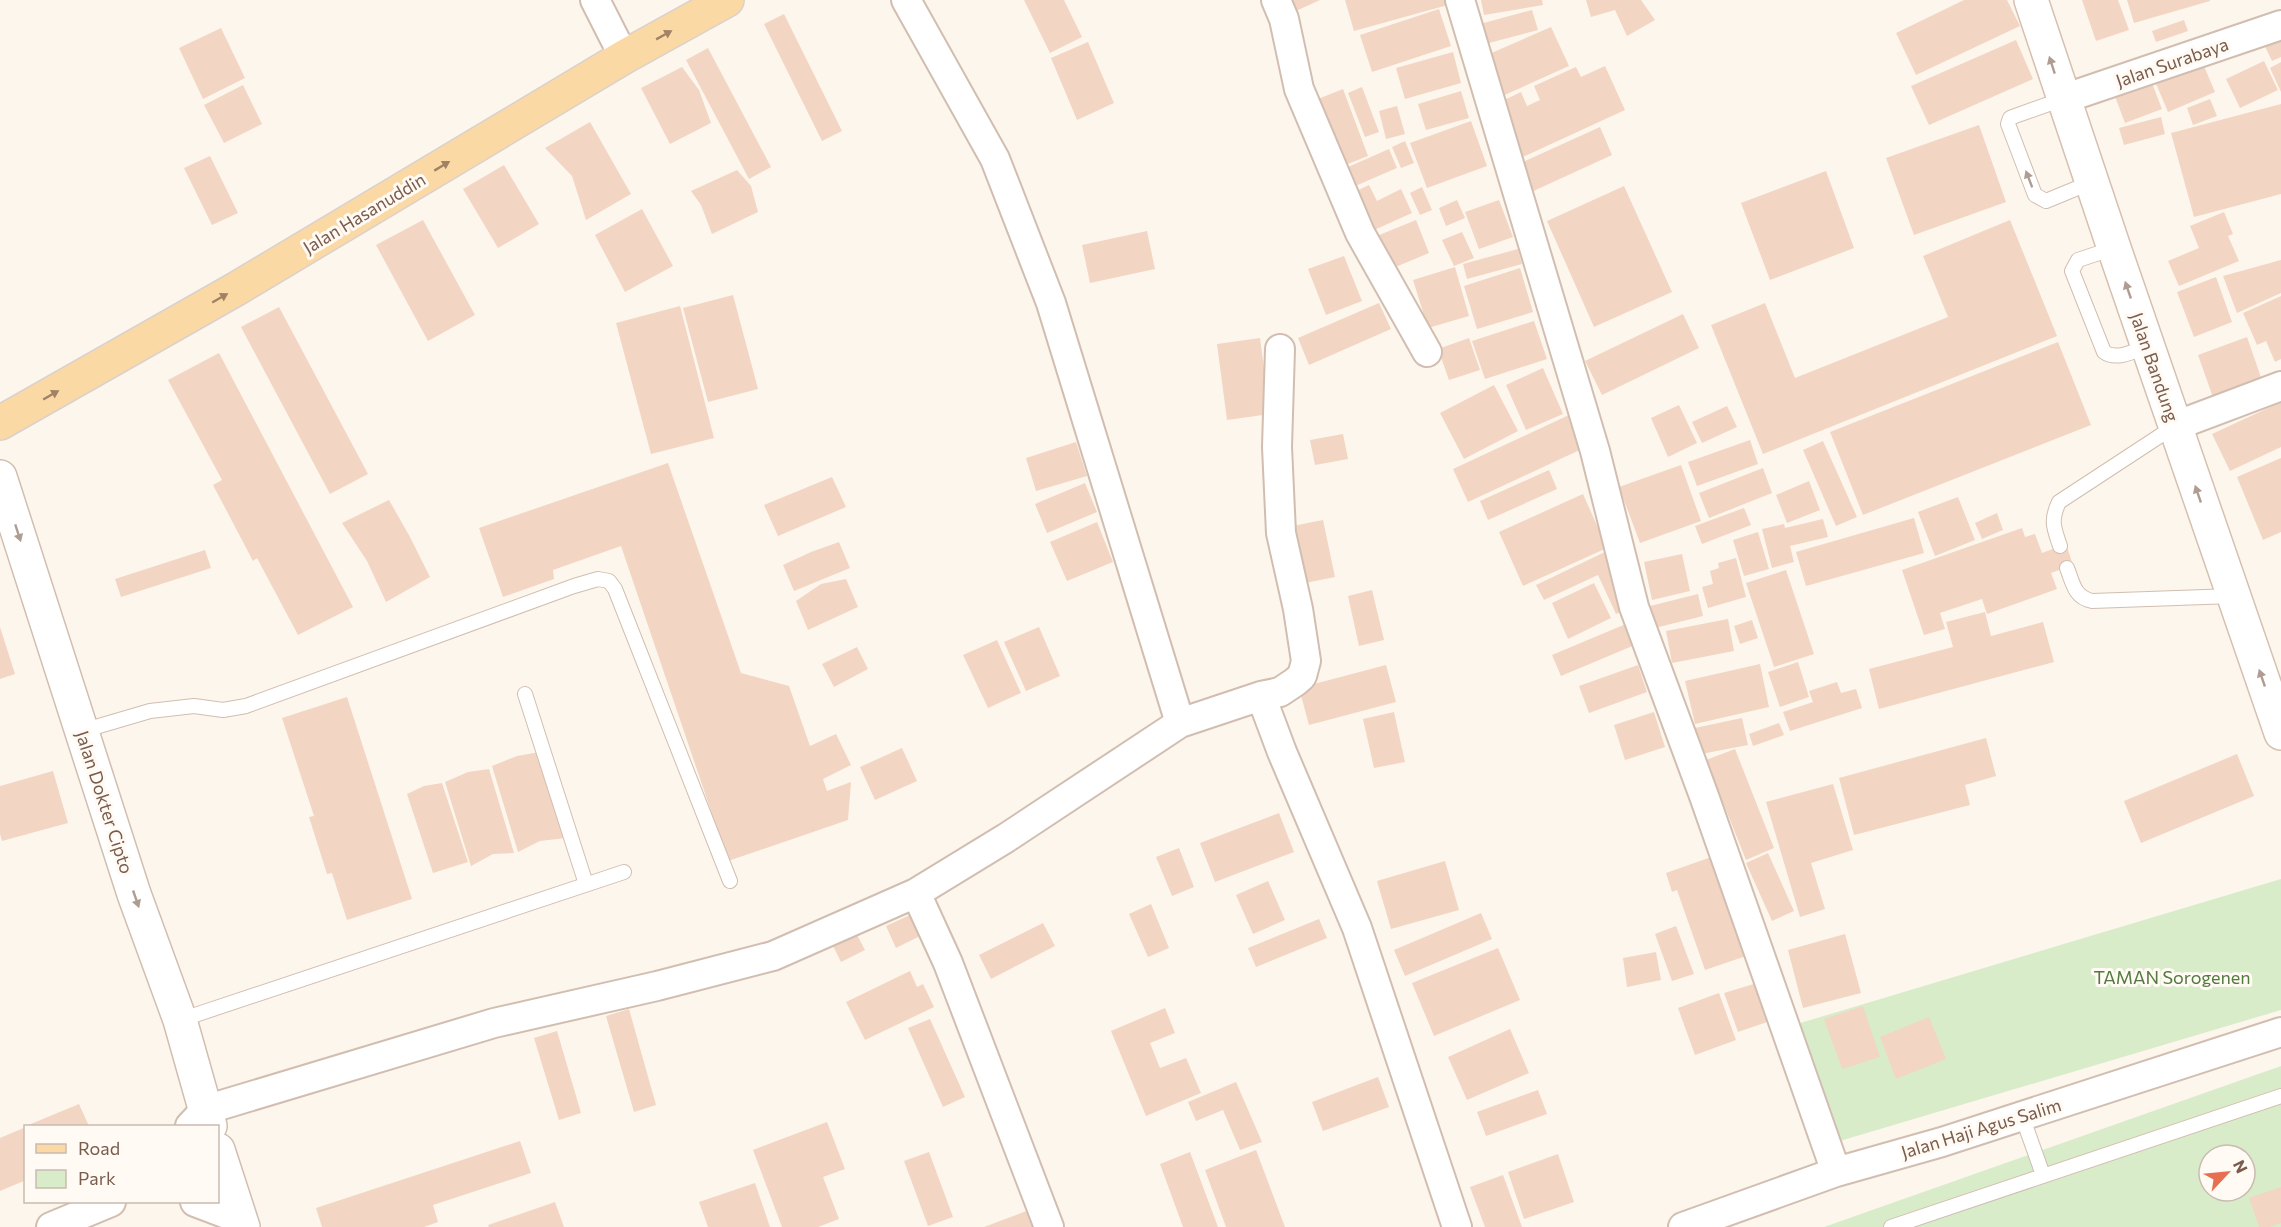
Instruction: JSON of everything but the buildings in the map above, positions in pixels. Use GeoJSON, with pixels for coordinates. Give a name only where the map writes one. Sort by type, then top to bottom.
{"type":"FeatureCollection","features":[{"type":"Feature","properties":{"kind":"main road","name":"Jalan Hasanuddin"},"geometry":{"type":"LineString","coordinates":[[0,423],[236,290],[624,57],[728,0]]}},
{"type":"Feature","properties":{"kind":"main road","name":"Jalan Bandung"},"geometry":{"type":"LineString","coordinates":[[2031,0],[2281,734]]}},
{"type":"Feature","properties":{"kind":"main road","name":"Jalan Dokter Cipto"},"geometry":{"type":"LineString","coordinates":[[0,477],[134,894],[180,1020],[202,1121]]}},
{"type":"Feature","properties":{"kind":"main road"},"geometry":{"type":"LineString","coordinates":[[219,1153],[241,1223]]}},
{"type":"Feature","properties":{"kind":"street"},"geometry":{"type":"LineString","coordinates":[[595,0],[624,57]]}},
{"type":"Feature","properties":{"kind":"street"},"geometry":{"type":"LineString","coordinates":[[906,0],[995,159],[1047,291],[1180,723]]}},
{"type":"Feature","properties":{"kind":"street"},"geometry":{"type":"LineString","coordinates":[[1276,0],[1284,19],[1299,88],[1360,233],[1427,352]]}},
{"type":"Feature","properties":{"kind":"street"},"geometry":{"type":"LineString","coordinates":[[1460,0],[1595,452],[1634,607],[1704,796],[1836,1172]]}},
{"type":"Feature","properties":{"kind":"street","name":"Jalan Surabaya"},"geometry":{"type":"LineString","coordinates":[[2063,99],[2281,25]]}},
{"type":"Feature","properties":{"kind":"street"},"geometry":{"type":"LineString","coordinates":[[202,1121],[494,1023],[657,986],[773,956],[916,892],[1006,838],[1180,723],[1261,696],[1280,692],[1295,682],[1302,676],[1306,661],[1298,609],[1281,533],[1277,447],[1280,349]]}},
{"type":"Feature","properties":{"kind":"street"},"geometry":{"type":"LineString","coordinates":[[2175,426],[2281,386]]}},
{"type":"Feature","properties":{"kind":"street"},"geometry":{"type":"LineString","coordinates":[[1261,696],[1282,752],[1357,928],[1457,1227]]}},
{"type":"Feature","properties":{"kind":"street"},"geometry":{"type":"LineString","coordinates":[[916,892],[948,963],[1049,1227]]}},
{"type":"Feature","properties":{"kind":"street","name":"Jalan Haji Agus Salim"},"geometry":{"type":"LineString","coordinates":[[1683,1227],[1836,1172],[1942,1142],[2281,1032]]}},
{"type":"Feature","properties":{"kind":"street"},"geometry":{"type":"LineString","coordinates":[[51,1227],[109,1203]]}},
{"type":"Feature","properties":{"kind":"street"},"geometry":{"type":"LineString","coordinates":[[197,1203],[241,1223]]}},
{"type":"Feature","properties":{"kind":"lane"},"geometry":{"type":"LineString","coordinates":[[2063,99],[2010,118],[2008,124],[2035,195],[2040,200],[2046,201],[2092,182]]}},
{"type":"Feature","properties":{"kind":"lane"},"geometry":{"type":"LineString","coordinates":[[2114,248],[2078,260],[2072,270],[2104,352],[2117,357],[2148,346]]}},
{"type":"Feature","properties":{"kind":"lane"},"geometry":{"type":"LineString","coordinates":[[2060,546],[2053,515],[2059,502],[2175,426]]}},
{"type":"Feature","properties":{"kind":"lane"},"geometry":{"type":"LineString","coordinates":[[2067,568],[2075,589],[2083,599],[2092,601],[2234,596]]}},
{"type":"Feature","properties":{"kind":"lane"},"geometry":{"type":"LineString","coordinates":[[82,731],[150,711],[194,706],[223,710],[246,706],[574,586],[598,579],[609,581],[615,589],[730,881]]}},
{"type":"Feature","properties":{"kind":"lane"},"geometry":{"type":"LineString","coordinates":[[525,694],[586,884]]}},
{"type":"Feature","properties":{"kind":"lane"},"geometry":{"type":"LineString","coordinates":[[180,1020],[624,872]]}},
{"type":"Feature","properties":{"kind":"lane"},"geometry":{"type":"LineString","coordinates":[[1891,1227],[2281,1096]]}},
{"type":"Feature","properties":{"kind":"lane"},"geometry":{"type":"LineString","coordinates":[[2022,1116],[2043,1175]]}},
{"type":"Feature","properties":{"kind":"green space","name":"TAMAN Sorogenen"},"geometry":{"type":"Polygon","coordinates":[[[2281,879],[2281,1010],[1823,1146],[1787,1027],[2281,879]]]}},
{"type":"Feature","properties":{"kind":"green space"},"geometry":{"type":"Polygon","coordinates":[[[2281,1066],[2281,1227],[1824,1227],[2281,1066]]]}}]}
